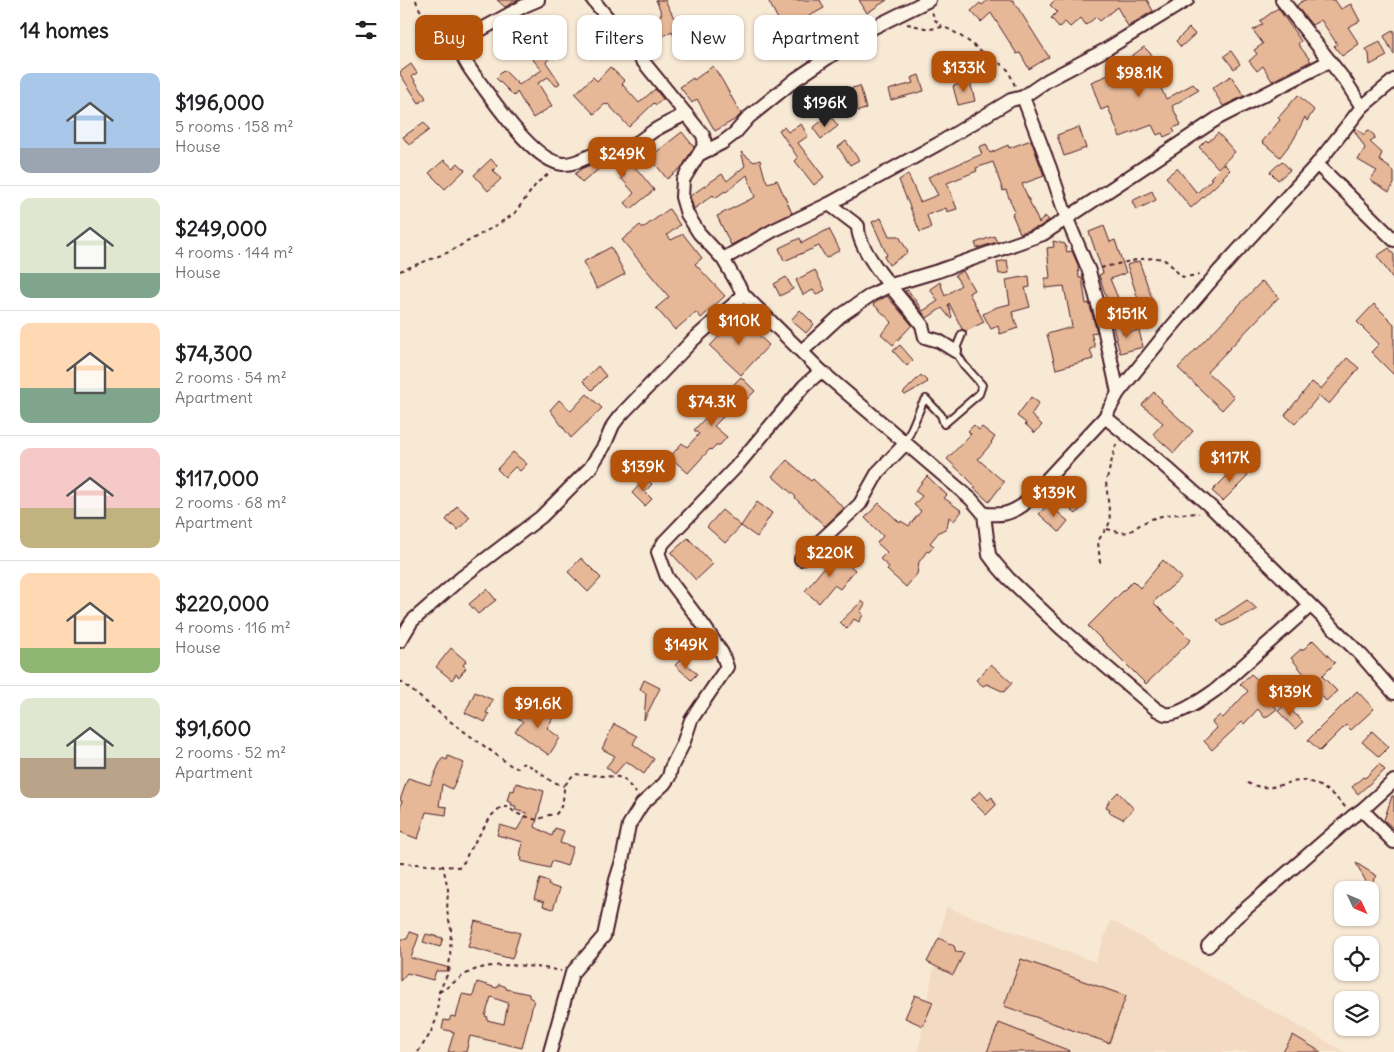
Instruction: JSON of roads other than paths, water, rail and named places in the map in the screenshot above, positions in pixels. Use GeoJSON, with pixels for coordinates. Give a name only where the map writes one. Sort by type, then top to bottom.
{"type":"FeatureCollection","features":[{"type":"Feature","properties":{"kind":"street"},"geometry":{"type":"LineString","coordinates":[[538,0],[462,41],[461,51],[506,119],[549,160],[564,164],[579,161],[603,151],[633,145],[656,129],[686,114]]}},
{"type":"Feature","properties":{"kind":"street"},"geometry":{"type":"LineString","coordinates":[[593,0],[686,114],[704,139],[706,144],[683,180],[682,197],[687,214],[699,234],[723,259],[744,295],[802,350],[821,371],[905,444],[950,480],[984,514],[989,555],[1008,578],[1062,629],[1158,710],[1166,714],[1177,712],[1204,698],[1310,606]]}},
{"type":"Feature","properties":{"kind":"street"},"geometry":{"type":"LineString","coordinates":[[723,259],[774,230],[829,204],[938,144],[1011,100],[1022,97],[1048,80],[1105,50],[1187,0]]}},
{"type":"Feature","properties":{"kind":"street"},"geometry":{"type":"LineString","coordinates":[[1282,0],[1346,82],[1362,107]]}},
{"type":"Feature","properties":{"kind":"street"},"geometry":{"type":"LineString","coordinates":[[699,154],[722,143],[796,79],[857,38],[890,18],[930,3]]}},
{"type":"Feature","properties":{"kind":"street"},"geometry":{"type":"LineString","coordinates":[[802,350],[840,316],[891,285],[938,271],[1043,234],[1218,118],[1330,61]]}},
{"type":"Feature","properties":{"kind":"street"},"geometry":{"type":"LineString","coordinates":[[984,514],[1002,515],[1013,512],[1023,504],[1105,417],[1118,393],[1163,337],[1220,270],[1317,164],[1362,107],[1394,80]]}},
{"type":"Feature","properties":{"kind":"street"},"geometry":{"type":"LineString","coordinates":[[1022,97],[1050,168],[1066,219],[1088,271],[1103,324],[1118,393]]}},
{"type":"Feature","properties":{"kind":"street"},"geometry":{"type":"LineString","coordinates":[[1317,164],[1394,240]]}},
{"type":"Feature","properties":{"kind":"street"},"geometry":{"type":"LineString","coordinates":[[829,204],[858,226],[858,235],[864,248],[922,324],[925,337],[939,341],[955,351]]}},
{"type":"Feature","properties":{"kind":"street"},"geometry":{"type":"LineString","coordinates":[[400,641],[412,621],[461,578],[541,517],[590,468],[619,417],[692,340],[744,295]]}},
{"type":"Feature","properties":{"kind":"street"},"geometry":{"type":"LineString","coordinates":[[550,1052],[572,973],[604,936],[629,825],[642,804],[669,777],[671,768],[684,744],[691,720],[727,667],[722,653],[704,626],[667,577],[658,552],[664,542],[735,468],[804,386],[821,371]]}},
{"type":"Feature","properties":{"kind":"street"},"geometry":{"type":"LineString","coordinates":[[1105,417],[1159,461],[1213,509],[1362,656],[1394,693]]}},
{"type":"Feature","properties":{"kind":"street"},"geometry":{"type":"LineString","coordinates":[[801,559],[860,504],[878,472],[905,444]]}},
{"type":"Feature","properties":{"kind":"street"},"geometry":{"type":"LineString","coordinates":[[1208,946],[1235,918],[1394,781]]}},
{"type":"Feature","properties":{"kind":"street"},"geometry":{"type":"LineString","coordinates":[[1358,813],[1394,842]]}},
{"type":"Feature","properties":{"kind":"lane"},"geometry":{"type":"LineString","coordinates":[[905,444],[922,404],[926,399],[941,415],[944,424],[978,394],[982,386],[955,351],[962,334]]}}]}
